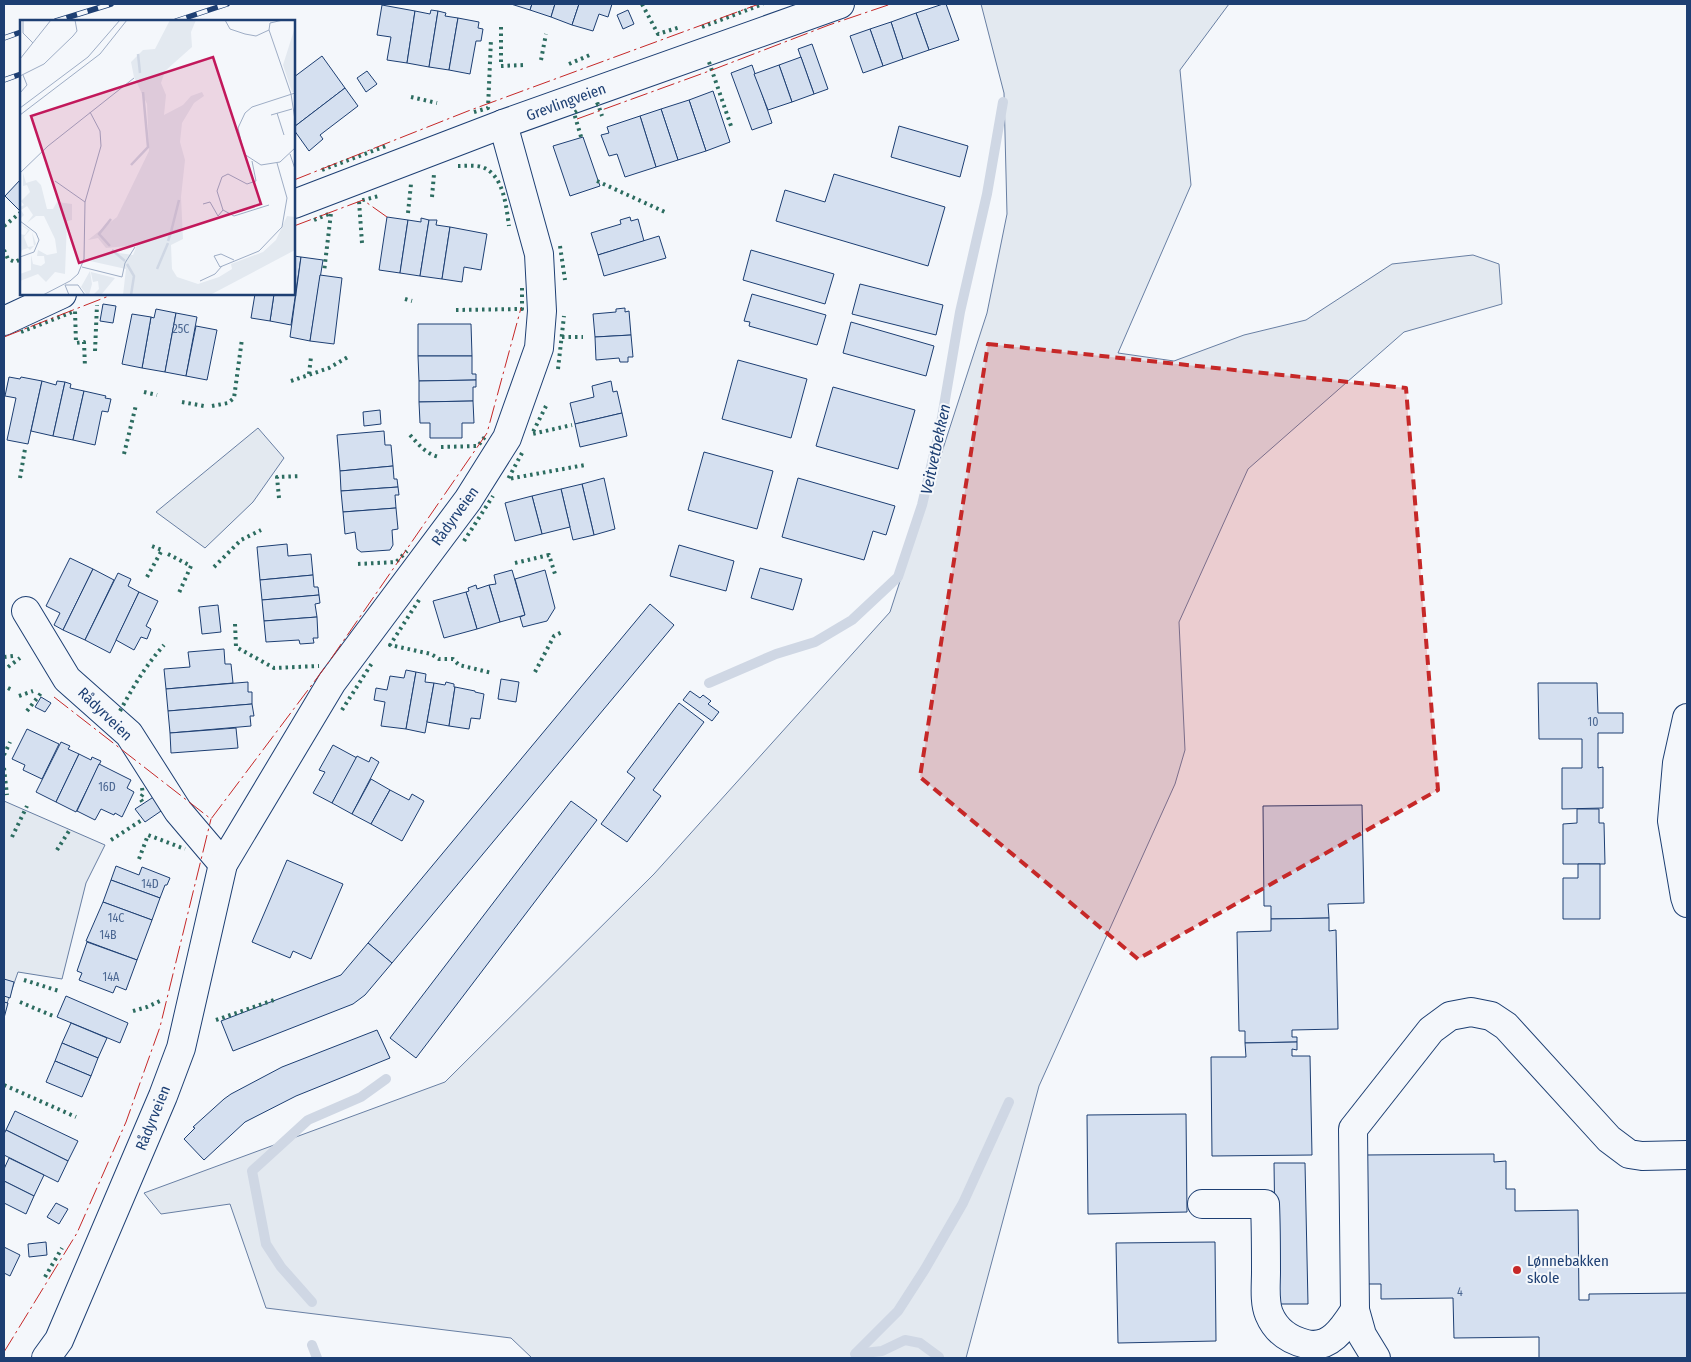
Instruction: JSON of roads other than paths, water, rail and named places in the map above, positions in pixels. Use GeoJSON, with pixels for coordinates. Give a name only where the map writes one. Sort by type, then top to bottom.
{"type":"FeatureCollection","features":[{"type":"Feature","properties":{"kind":"street","name":"Grevlingveien"},"geometry":{"type":"LineString","coordinates":[[295,204],[503,124],[840,4]]}},
{"type":"Feature","properties":{"kind":"street","name":"Rådyrveien"},"geometry":{"type":"LineString","coordinates":[[46,1358],[59,1340],[159,1105],[180,1048],[223,864],[332,682],[468,500],[507,438],[539,348],[542,311],[539,254],[503,124]]}},
{"type":"Feature","properties":{"kind":"street"},"geometry":{"type":"LineString","coordinates":[[4,321],[60,295]]}},
{"type":"Feature","properties":{"kind":"street","name":"Rådyrveien"},"geometry":{"type":"LineString","coordinates":[[26,611],[67,679],[129,734],[178,811],[223,864]]}},
{"type":"Feature","properties":{"kind":"street"},"geometry":{"type":"LineString","coordinates":[[1687,718],[1677,762],[1672,821],[1684,897],[1687,902]]}},
{"type":"Feature","properties":{"kind":"street"},"geometry":{"type":"LineString","coordinates":[[1376,1358],[1362,1335],[1355,1310],[1352,1129],[1431,1030],[1450,1016],[1471,1012],[1491,1016],[1506,1026],[1609,1138],[1625,1152],[1642,1156],[1687,1155]]}},
{"type":"Feature","properties":{"kind":"street"},"geometry":{"type":"LineString","coordinates":[[1202,1204],[1265,1204],[1268,1313],[1278,1329],[1293,1341],[1310,1346],[1329,1341],[1343,1329],[1355,1310]]}},
{"type":"Feature","properties":{"kind":"waterway","name":"Veitvetbekken"},"geometry":{"type":"LineString","coordinates":[[709,683],[776,654],[815,642],[852,620],[898,577],[922,505],[940,429],[960,312],[987,194],[1003,102]]}},
{"type":"Feature","properties":{"kind":"waterway","name":"Veitvetbekken"},"geometry":{"type":"LineString","coordinates":[[312,1302],[281,1267],[266,1244],[252,1171],[308,1120],[361,1097],[386,1079]]}},
{"type":"Feature","properties":{"kind":"waterway"},"geometry":{"type":"LineString","coordinates":[[856,1353],[898,1311],[925,1269],[963,1203],[1009,1102]]}},
{"type":"Feature","properties":{"kind":"waterway"},"geometry":{"type":"LineString","coordinates":[[855,1354],[882,1351],[905,1340],[920,1343],[939,1357]]}},
{"type":"Feature","properties":{"kind":"waterway","name":"Veitvetbekken"},"geometry":{"type":"LineString","coordinates":[[312,1345],[317,1358]]}},
{"type":"Feature","properties":{"kind":"railway"},"geometry":{"type":"LineString","coordinates":[[59,20],[111,4]]}},
{"type":"Feature","properties":{"kind":"railway"},"geometry":{"type":"LineString","coordinates":[[179,20],[227,4]]}},
{"type":"Feature","properties":{"kind":"railway"},"geometry":{"type":"LineString","coordinates":[[4,38],[20,32]]}},
{"type":"Feature","properties":{"kind":"railway"},"geometry":{"type":"LineString","coordinates":[[4,80],[20,74]]}},
{"type":"Feature","properties":{"kind":"place","name":"Lønnebakken skole"},"geometry":{"type":"Point","coordinates":[1517,1270]}}]}
